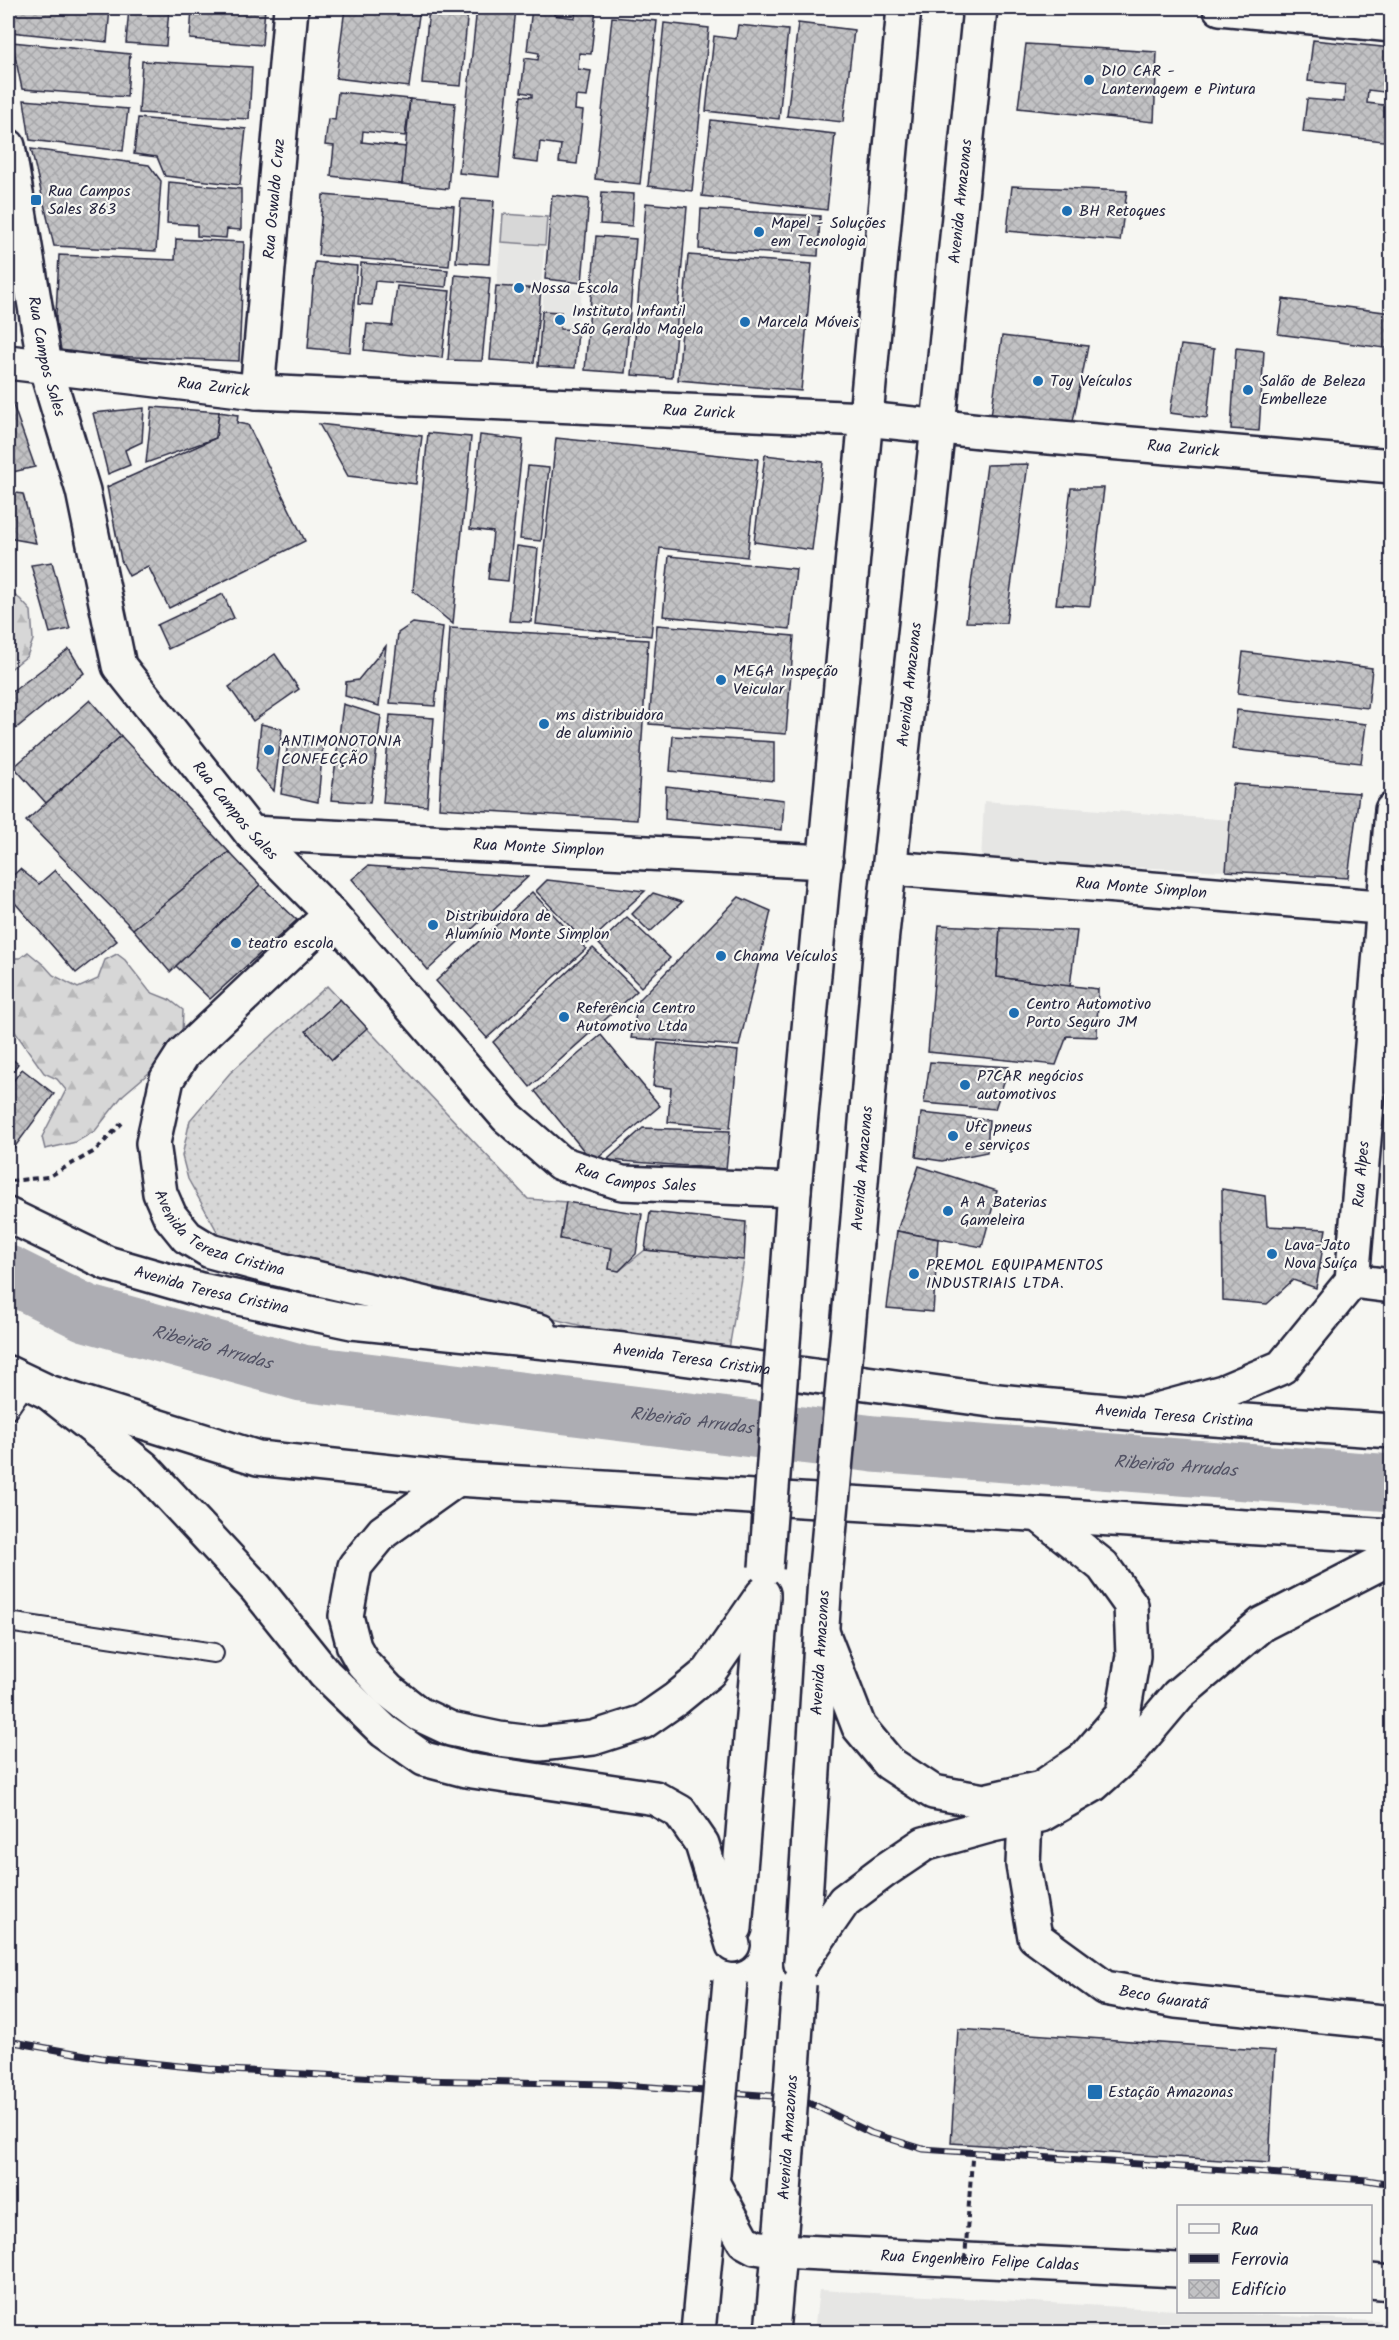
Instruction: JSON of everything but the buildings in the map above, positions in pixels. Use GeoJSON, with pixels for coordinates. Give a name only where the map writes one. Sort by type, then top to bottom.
{"type":"FeatureCollection","features":[{"type":"Feature","properties":{"kind":"main road","name":"Rua Oswaldo Cruz"},"geometry":{"type":"LineString","coordinates":[[257,392],[291,8]]}},
{"type":"Feature","properties":{"kind":"main road"},"geometry":{"type":"LineString","coordinates":[[698,2332],[765,1581],[794,1190],[904,8]]}},
{"type":"Feature","properties":{"kind":"main road","name":"Avenida Amazonas"},"geometry":{"type":"LineString","coordinates":[[772,2332],[800,1974],[825,1578],[880,954],[938,426],[980,8]]}},
{"type":"Feature","properties":{"kind":"main road"},"geometry":{"type":"LineString","coordinates":[[1220,8],[1392,25]]}},
{"type":"Feature","properties":{"kind":"main road","name":"Rua Campos Sales"},"geometry":{"type":"LineString","coordinates":[[8,146],[45,365],[83,491],[119,666],[251,833],[331,914],[507,1117],[560,1163],[622,1183],[794,1190]]}},
{"type":"Feature","properties":{"kind":"main road","name":"Rua Zurick"},"geometry":{"type":"LineString","coordinates":[[8,362],[257,392],[865,419],[1392,466]]}},
{"type":"Feature","properties":{"kind":"main road","name":"Rua Alpes"},"geometry":{"type":"LineString","coordinates":[[1352,1281],[1387,907],[1392,810]]}},
{"type":"Feature","properties":{"kind":"main road","name":"Rua Monte Simplon"},"geometry":{"type":"LineString","coordinates":[[251,833],[826,862]]}},
{"type":"Feature","properties":{"kind":"main road","name":"Rua Monte Simplon"},"geometry":{"type":"LineString","coordinates":[[890,868],[1387,907]]}},
{"type":"Feature","properties":{"kind":"main road","name":"Avenida Tereza Cristina"},"geometry":{"type":"LineString","coordinates":[[331,914],[183,1054],[167,1078],[153,1143],[160,1193],[171,1216],[187,1237],[210,1251],[273,1268],[623,1350]]}},
{"type":"Feature","properties":{"kind":"main road","name":"Avenida Teresa Cristina"},"geometry":{"type":"LineString","coordinates":[[8,1215],[107,1263],[201,1290],[352,1322],[623,1350],[998,1401],[1142,1414],[1392,1431]]}},
{"type":"Feature","properties":{"kind":"main road"},"geometry":{"type":"LineString","coordinates":[[1142,1414],[1222,1392],[1282,1367],[1352,1281],[1392,1286]]}},
{"type":"Feature","properties":{"kind":"main road"},"geometry":{"type":"LineString","coordinates":[[28,1382],[144,1468],[256,1588],[325,1674],[384,1731],[424,1759],[466,1770],[655,1798],[680,1812],[702,1844],[733,1945]]}},
{"type":"Feature","properties":{"kind":"main road"},"geometry":{"type":"LineString","coordinates":[[28,1382],[258,1458],[457,1479],[1392,1536]]}},
{"type":"Feature","properties":{"kind":"main road"},"geometry":{"type":"LineString","coordinates":[[457,1479],[383,1532],[355,1566],[346,1616],[354,1647],[363,1663],[388,1690],[419,1714],[451,1729],[499,1739],[540,1744],[593,1738],[643,1722],[709,1672],[765,1581]]}},
{"type":"Feature","properties":{"kind":"main road"},"geometry":{"type":"LineString","coordinates":[[822,1632],[859,1727],[889,1763],[933,1792],[984,1801],[1041,1788],[1084,1759],[1123,1714],[1133,1656],[1131,1605],[1102,1566],[1040,1515]]}},
{"type":"Feature","properties":{"kind":"main road"},"geometry":{"type":"LineString","coordinates":[[800,1974],[844,1901],[924,1844],[992,1825],[1041,1815],[1093,1785],[1130,1752],[1178,1695],[1262,1624],[1392,1557]]}},
{"type":"Feature","properties":{"kind":"main road","name":"Beco Guaratã"},"geometry":{"type":"LineString","coordinates":[[1025,1818],[1023,1865],[1035,1937],[1106,1988],[1176,2001],[1392,2023]]}},
{"type":"Feature","properties":{"kind":"main road","name":"Rua Engenheiro Felipe Caldas"},"geometry":{"type":"LineString","coordinates":[[712,2177],[744,2241],[755,2247],[780,2251],[1177,2270]]}},
{"type":"Feature","properties":{"kind":"main road"},"geometry":{"type":"LineString","coordinates":[[1372,2281],[1392,2283]]}},
{"type":"Feature","properties":{"kind":"lane"},"geometry":{"type":"LineString","coordinates":[[8,1410],[28,1382]]}},
{"type":"Feature","properties":{"kind":"lane"},"geometry":{"type":"LineString","coordinates":[[8,1622],[213,1653]]}},
{"type":"Feature","properties":{"kind":"path"},"geometry":{"type":"LineString","coordinates":[[8,1181],[48,1177],[95,1151],[128,1117]]}},
{"type":"Feature","properties":{"kind":"path"},"geometry":{"type":"LineString","coordinates":[[965,2260],[973,2145]]}},
{"type":"Feature","properties":{"kind":"shaded area","name":"Nossa Escola"},"geometry":{"type":"Polygon","coordinates":[[[503,214],[547,217],[534,363],[490,360],[503,214]]]}},
{"type":"Feature","properties":{"kind":"shaded area","name":"Instituto Infantil São Geraldo Magela"},"geometry":{"type":"Polygon","coordinates":[[[544,287],[582,290],[575,368],[538,366],[544,287]]]}},
{"type":"Feature","properties":{"kind":"shaded area"},"geometry":{"type":"Polygon","coordinates":[[[984,801],[1230,820],[1226,871],[981,861],[984,801]]]}},
{"type":"Feature","properties":{"kind":"shaded area"},"geometry":{"type":"Polygon","coordinates":[[[819,2290],[1177,2310],[1177,2313],[1230,2313],[1391,2322],[1391,2332],[814,2332],[819,2290]]]}},
{"type":"Feature","properties":{"kind":"green space"},"geometry":{"type":"Polygon","coordinates":[[[503,214],[547,217],[545,245],[501,242],[503,214]]]}},
{"type":"Feature","properties":{"kind":"green space"},"geometry":{"type":"Polygon","coordinates":[[[8,591],[20,599],[31,611],[33,640],[27,656],[8,671],[8,591]]]}},
{"type":"Feature","properties":{"kind":"green space"},"geometry":{"type":"Polygon","coordinates":[[[28,952],[53,975],[78,988],[98,979],[105,960],[117,954],[125,960],[150,992],[170,1000],[183,1010],[182,1034],[157,1066],[123,1095],[95,1131],[76,1142],[45,1149],[42,1137],[66,1090],[57,1079],[44,1073],[8,1022],[8,958],[20,958],[28,952]]]}},
{"type":"Feature","properties":{"kind":"green space"},"geometry":{"type":"Polygon","coordinates":[[[327,986],[528,1199],[566,1202],[560,1239],[612,1248],[609,1269],[619,1271],[645,1250],[744,1260],[729,1349],[616,1334],[222,1240],[188,1179],[182,1156],[190,1120],[230,1073],[327,986]]]}},
{"type":"Feature","properties":{"kind":"waterway","name":"Ribeirão Arrudas"},"geometry":{"type":"LineString","coordinates":[[8,1274],[86,1313],[302,1373],[874,1444],[1392,1483]]}},
{"type":"Feature","properties":{"kind":"railway"},"geometry":{"type":"LineString","coordinates":[[8,2041],[102,2058],[209,2069],[416,2080],[609,2084],[800,2098],[871,2133],[923,2149],[1367,2180],[1392,2184]]}},
{"type":"Feature","properties":{"kind":"place","name":"DIO CAR - Lanternagem e Pintura"},"geometry":{"type":"Point","coordinates":[1089,80]}},
{"type":"Feature","properties":{"kind":"place","name":"Rua Campos Sales 863"},"geometry":{"type":"Point","coordinates":[36,200]}},
{"type":"Feature","properties":{"kind":"place","name":"BH Retoques"},"geometry":{"type":"Point","coordinates":[1067,211]}},
{"type":"Feature","properties":{"kind":"place","name":"Mapel - Soluções em Tecnologia"},"geometry":{"type":"Point","coordinates":[759,232]}},
{"type":"Feature","properties":{"kind":"place","name":"Nossa Escola"},"geometry":{"type":"Point","coordinates":[519,288]}},
{"type":"Feature","properties":{"kind":"place","name":"Instituto Infantil São Geraldo Magela"},"geometry":{"type":"Point","coordinates":[560,320]}},
{"type":"Feature","properties":{"kind":"place","name":"Marcela Móveis"},"geometry":{"type":"Point","coordinates":[745,322]}},
{"type":"Feature","properties":{"kind":"place","name":"Toy Veículos"},"geometry":{"type":"Point","coordinates":[1038,381]}},
{"type":"Feature","properties":{"kind":"place","name":"Salão de Beleza Embelleze"},"geometry":{"type":"Point","coordinates":[1248,390]}},
{"type":"Feature","properties":{"kind":"place","name":"MEGA Inspeção Veicular"},"geometry":{"type":"Point","coordinates":[721,680]}},
{"type":"Feature","properties":{"kind":"place","name":"ms distribuidora de aluminio"},"geometry":{"type":"Point","coordinates":[544,724]}},
{"type":"Feature","properties":{"kind":"place","name":"ANTIMONOTONIA CONFECÇÃO"},"geometry":{"type":"Point","coordinates":[269,750]}},
{"type":"Feature","properties":{"kind":"place","name":"Distribuidora de Alumínio Monte Simplon"},"geometry":{"type":"Point","coordinates":[433,925]}},
{"type":"Feature","properties":{"kind":"place","name":"teatro escola"},"geometry":{"type":"Point","coordinates":[236,943]}},
{"type":"Feature","properties":{"kind":"place","name":"Chama Veículos"},"geometry":{"type":"Point","coordinates":[721,956]}},
{"type":"Feature","properties":{"kind":"place","name":"Centro Automotivo Porto Seguro JM"},"geometry":{"type":"Point","coordinates":[1014,1013]}},
{"type":"Feature","properties":{"kind":"place","name":"Referência Centro Automotivo Ltda"},"geometry":{"type":"Point","coordinates":[564,1017]}},
{"type":"Feature","properties":{"kind":"place","name":"P7CAR negócios automotivos"},"geometry":{"type":"Point","coordinates":[965,1085]}},
{"type":"Feature","properties":{"kind":"place","name":"Ufc pneus e serviços"},"geometry":{"type":"Point","coordinates":[953,1136]}},
{"type":"Feature","properties":{"kind":"place","name":"A A Baterias Gameleira"},"geometry":{"type":"Point","coordinates":[948,1211]}},
{"type":"Feature","properties":{"kind":"place","name":"Lava-Jato Nova Suíça"},"geometry":{"type":"Point","coordinates":[1272,1254]}},
{"type":"Feature","properties":{"kind":"place","name":"PREMOL EQUIPAMENTOS INDUSTRIAIS LTDA."},"geometry":{"type":"Point","coordinates":[914,1274]}},
{"type":"Feature","properties":{"kind":"place","name":"Estação Amazonas"},"geometry":{"type":"Point","coordinates":[1095,2092]}}]}
